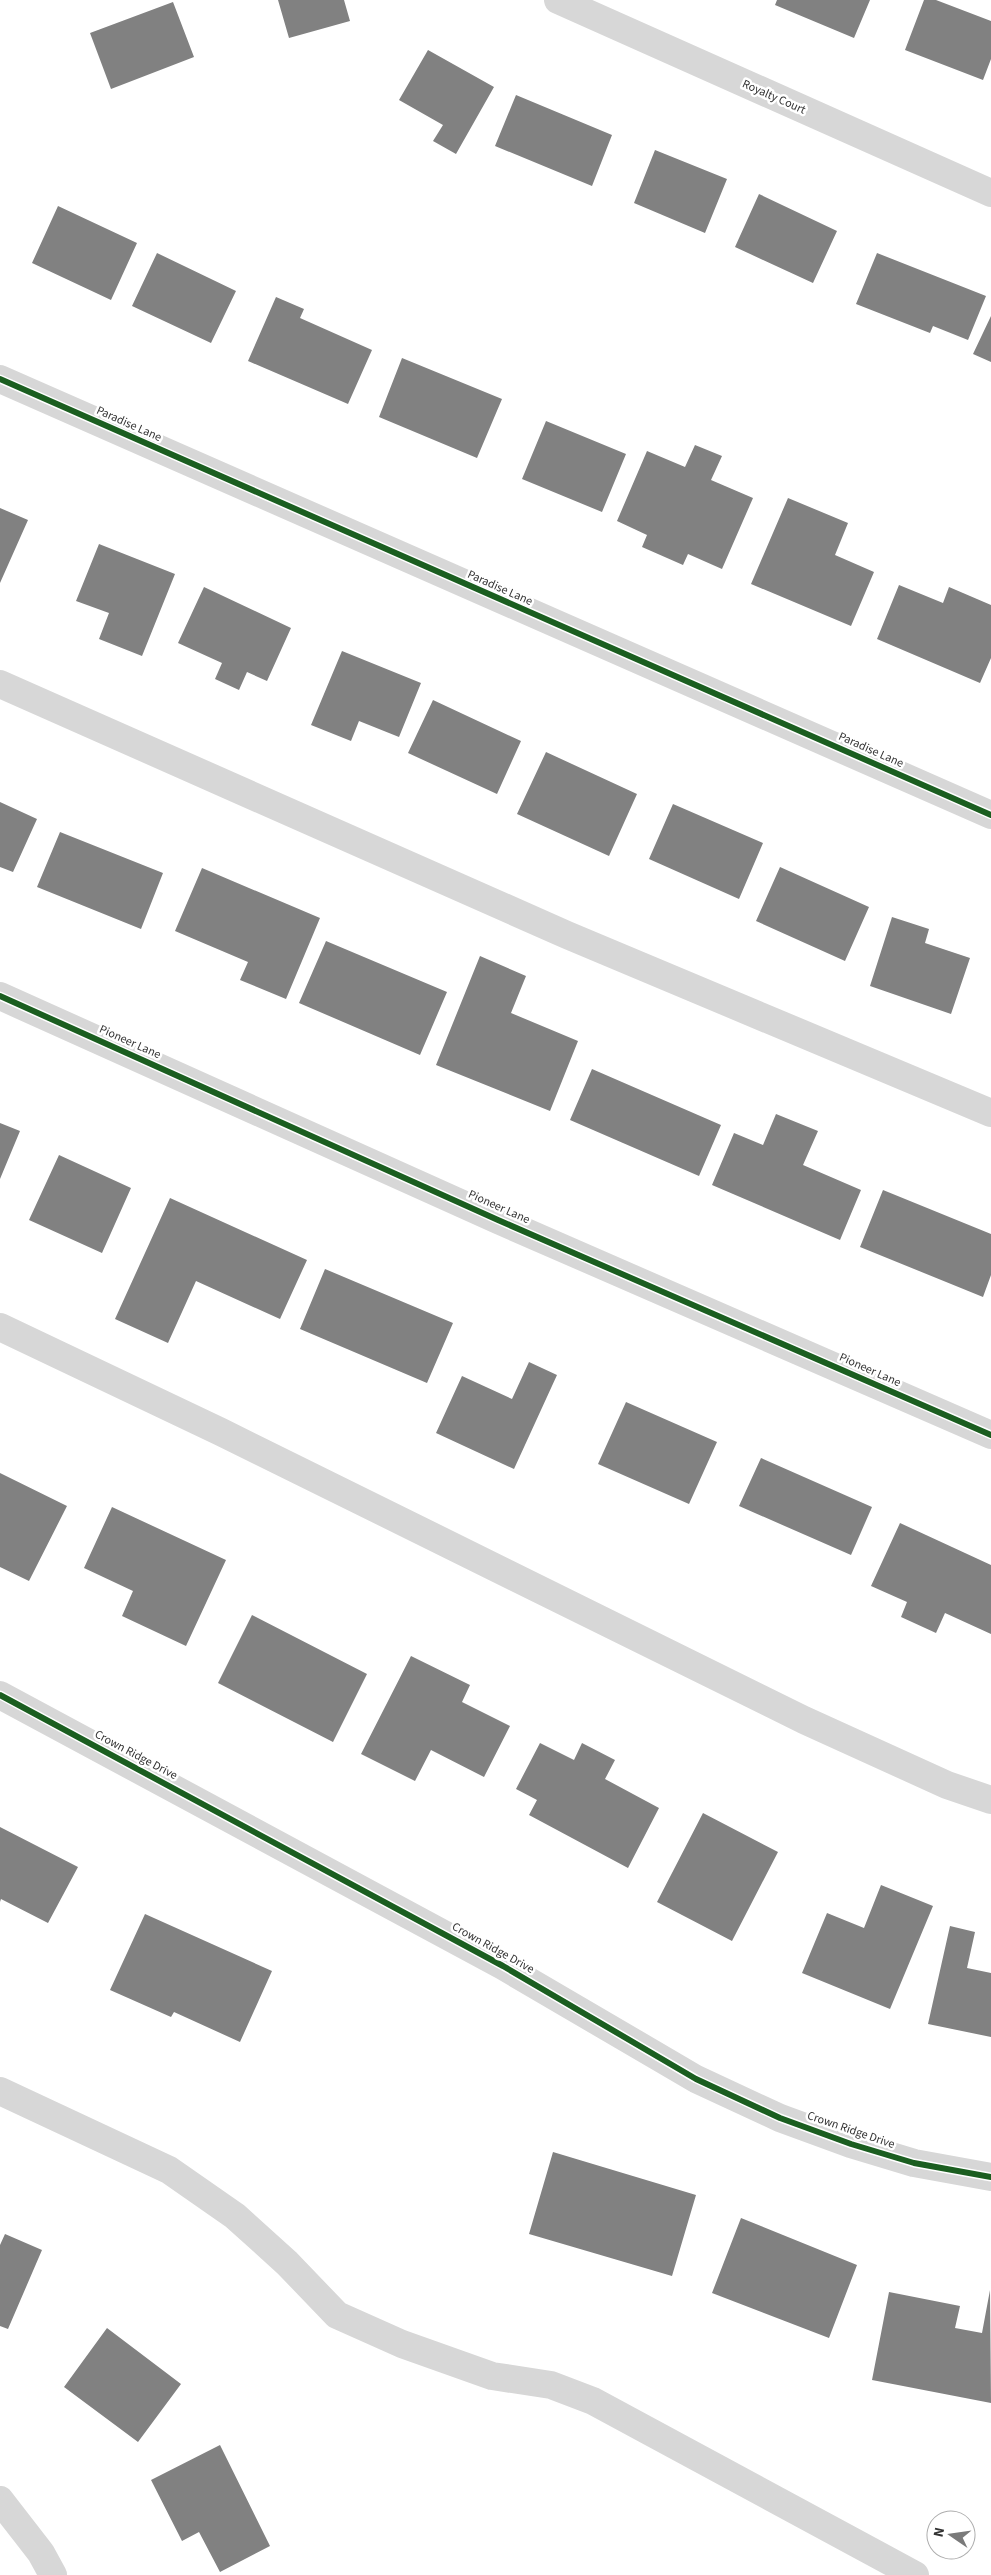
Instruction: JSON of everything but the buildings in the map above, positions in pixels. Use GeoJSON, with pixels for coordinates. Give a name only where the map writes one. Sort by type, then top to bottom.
{"type":"FeatureCollection","features":[{"type":"Feature","properties":{"kind":"street","name":"Royalty Court"},"geometry":{"type":"LineString","coordinates":[[558,0],[991,193]]}},
{"type":"Feature","properties":{"kind":"street","name":"Paradise Lane"},"geometry":{"type":"LineString","coordinates":[[0,379],[991,815]]}},
{"type":"Feature","properties":{"kind":"street"},"geometry":{"type":"LineString","coordinates":[[0,684],[567,935],[991,1113]]}},
{"type":"Feature","properties":{"kind":"street","name":"Pioneer Lane"},"geometry":{"type":"LineString","coordinates":[[0,996],[498,1220],[991,1435]]}},
{"type":"Feature","properties":{"kind":"street"},"geometry":{"type":"LineString","coordinates":[[0,1327],[230,1436],[804,1720],[947,1785],[991,1800]]}},
{"type":"Feature","properties":{"kind":"street","name":"Crown Ridge Drive"},"geometry":{"type":"LineString","coordinates":[[0,1695],[503,1966],[696,2079],[780,2118],[851,2144],[914,2163],[991,2177]]}},
{"type":"Feature","properties":{"kind":"street"},"geometry":{"type":"LineString","coordinates":[[0,2091],[169,2170],[235,2216],[287,2263],[337,2314],[402,2344],[492,2376],[551,2385],[593,2401],[916,2575]]}},
{"type":"Feature","properties":{"kind":"street"},"geometry":{"type":"LineString","coordinates":[[0,2500],[41,2553],[53,2575]]}},
{"type":"Feature","properties":{"kind":"cycle path"},"geometry":{"type":"LineString","coordinates":[[0,379],[991,815]]}},
{"type":"Feature","properties":{"kind":"cycle path"},"geometry":{"type":"LineString","coordinates":[[0,996],[498,1220],[991,1435]]}},
{"type":"Feature","properties":{"kind":"cycle path"},"geometry":{"type":"LineString","coordinates":[[0,1695],[503,1966],[696,2079],[780,2118],[851,2144],[914,2163],[991,2177]]}}]}
